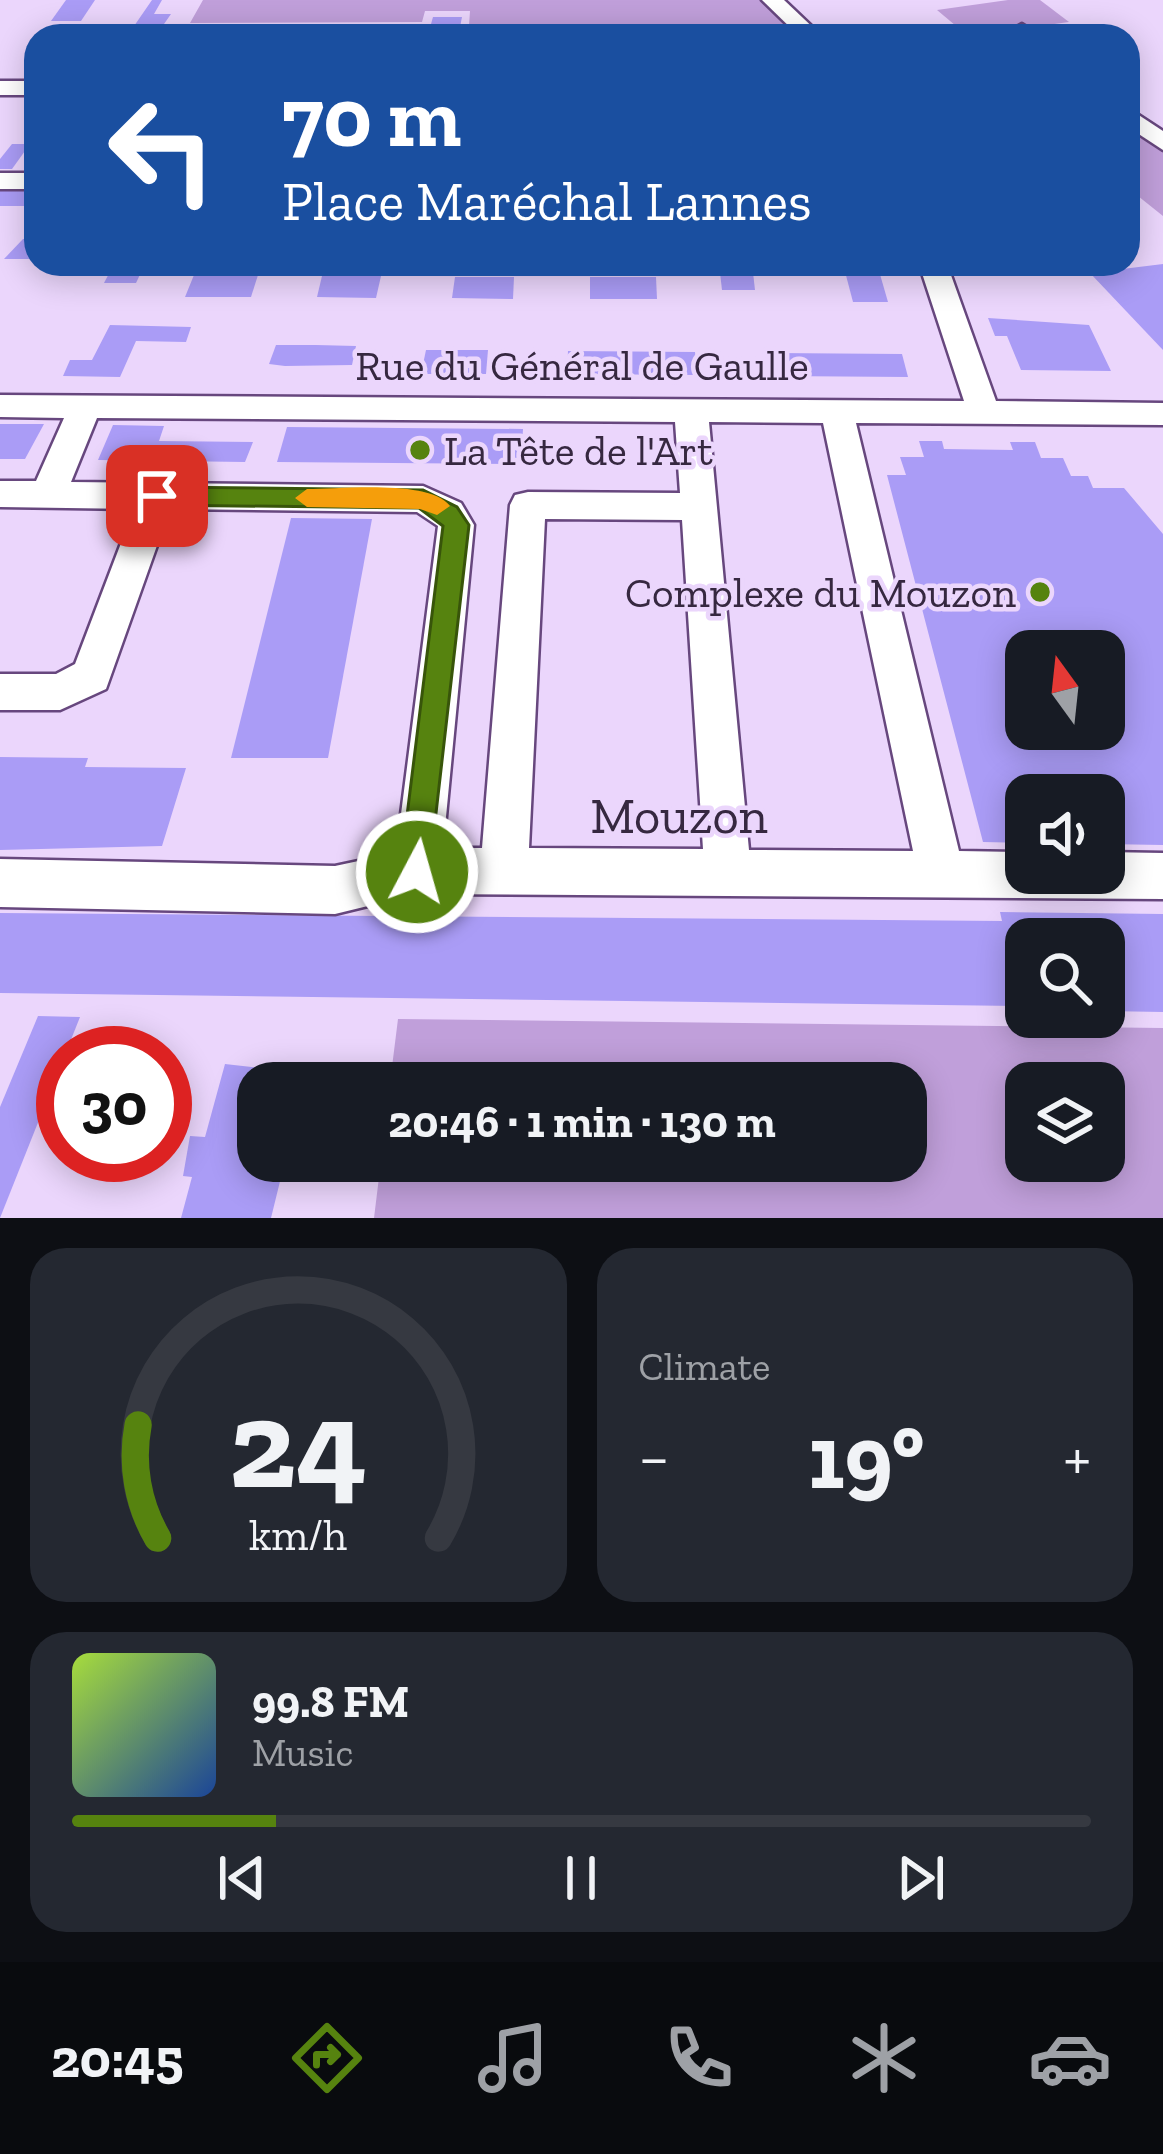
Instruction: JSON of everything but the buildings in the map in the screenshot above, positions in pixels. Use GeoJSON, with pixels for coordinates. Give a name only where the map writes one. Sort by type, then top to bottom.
{"type":"FeatureCollection","features":[{"type":"Feature","properties":{"kind":"street"},"geometry":{"type":"LineString","coordinates":[[772,0],[798,24]]}},
{"type":"Feature","properties":{"kind":"street"},"geometry":{"type":"LineString","coordinates":[[937,276],[984,413]]}},
{"type":"Feature","properties":{"kind":"street","name":"Rue du Général de Gaulle"},"geometry":{"type":"LineString","coordinates":[[0,406],[1163,414]]}},
{"type":"Feature","properties":{"kind":"street"},"geometry":{"type":"LineString","coordinates":[[48,494],[85,407]]}},
{"type":"Feature","properties":{"kind":"street"},"geometry":{"type":"LineString","coordinates":[[691,411],[728,873]]}},
{"type":"Feature","properties":{"kind":"street"},"geometry":{"type":"LineString","coordinates":[[837,412],[941,874]]}},
{"type":"Feature","properties":{"kind":"street"},"geometry":{"type":"LineString","coordinates":[[0,494],[423,499],[448,513],[456,525],[417,872]]}},
{"type":"Feature","properties":{"kind":"street"},"geometry":{"type":"LineString","coordinates":[[0,692],[60,692],[92,676],[157,496]]}},
{"type":"Feature","properties":{"kind":"street"},"geometry":{"type":"LineString","coordinates":[[504,871],[528,505],[699,507]]}},
{"type":"Feature","properties":{"kind":"street","name":"Mouzon"},"geometry":{"type":"LineString","coordinates":[[0,883],[335,890],[417,872],[1163,875]]}},
{"type":"Feature","properties":{"kind":"shaded area"},"geometry":{"type":"Polygon","coordinates":[[[203,0],[762,0],[787,24],[469,24],[470,11],[425,11],[422,22],[190,23],[203,0]]]}},
{"type":"Feature","properties":{"kind":"shaded area"},"geometry":{"type":"Polygon","coordinates":[[[1040,0],[1069,22],[954,24],[937,10],[1040,0]]]}},
{"type":"Feature","properties":{"kind":"shaded area"},"geometry":{"type":"Polygon","coordinates":[[[1140,132],[1163,150],[1163,216],[1140,198],[1140,132]]]}},
{"type":"Feature","properties":{"kind":"shaded area"},"geometry":{"type":"Polygon","coordinates":[[[398,1019],[1005,1026],[1005,1038],[1125,1038],[1125,1028],[1163,1028],[1163,1218],[374,1218],[378,1182],[927,1182],[927,1062],[393,1062],[398,1019]]]}},
{"type":"Feature","properties":{"kind":"slow traffic"},"geometry":{"type":"LineString","coordinates":[[307,498],[423,499],[437,506]]}},
{"type":"Feature","properties":{"kind":"place","name":"La Tête de l'Art"},"geometry":{"type":"Point","coordinates":[420,450]}},
{"type":"Feature","properties":{"kind":"place","name":"Complexe du Mouzon"},"geometry":{"type":"Point","coordinates":[1040,592]}},
{"type":"Feature","properties":{"kind":"route"},"geometry":{"type":"LineString","coordinates":[[157,496],[423,499],[448,513],[456,525],[417,872]]}}]}
